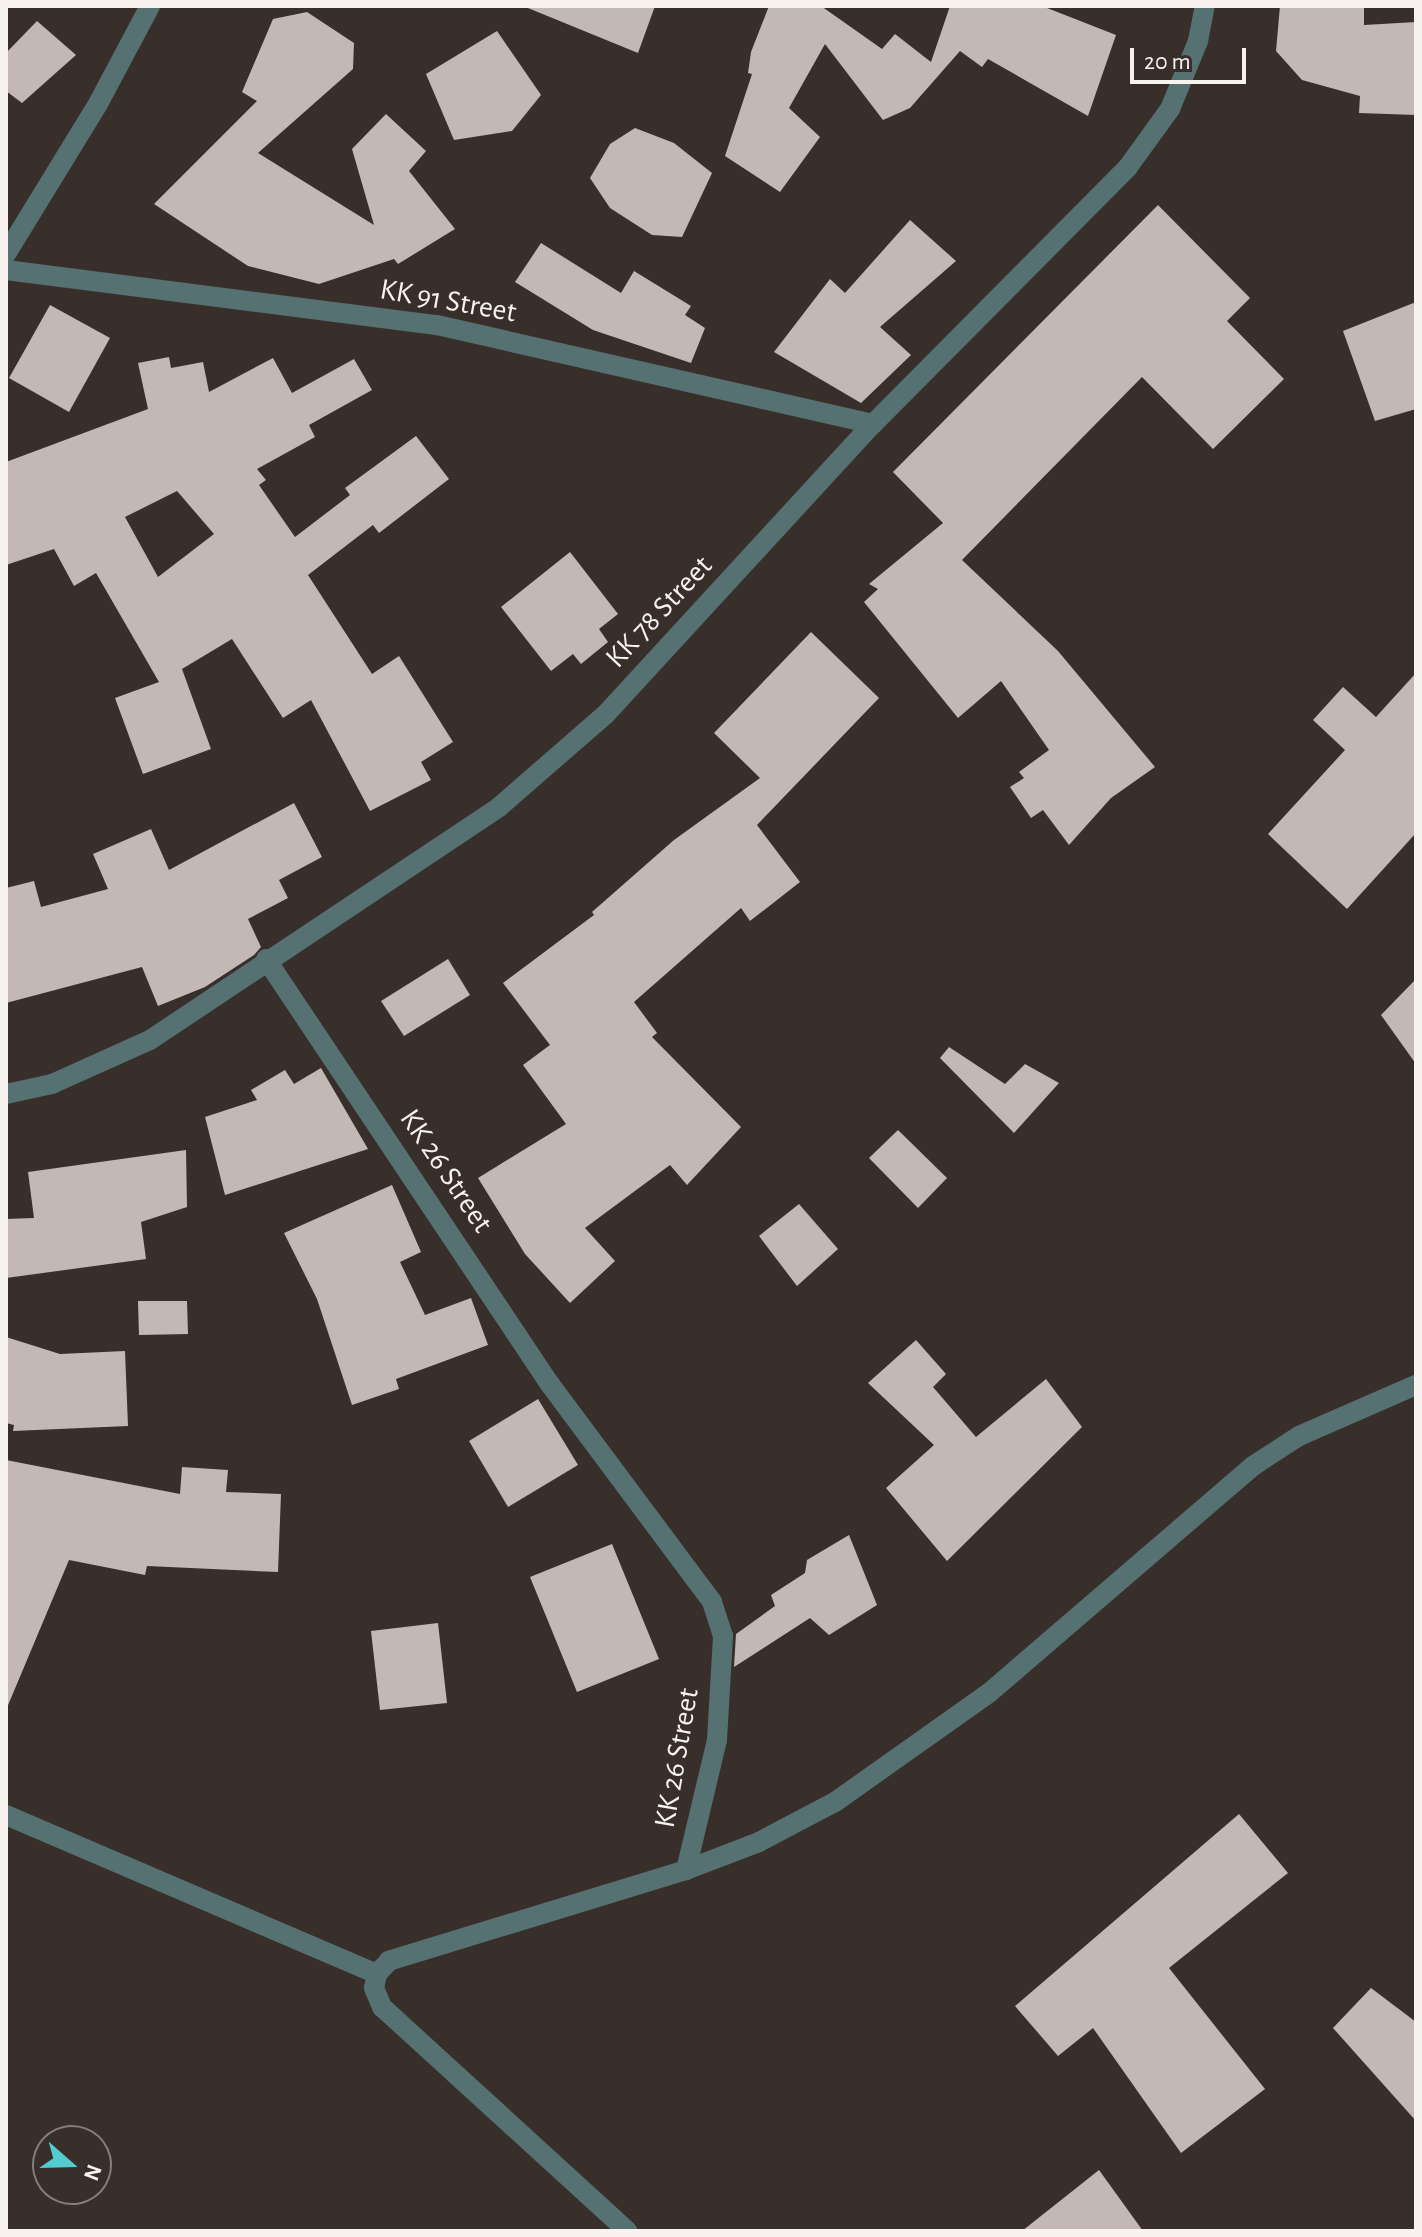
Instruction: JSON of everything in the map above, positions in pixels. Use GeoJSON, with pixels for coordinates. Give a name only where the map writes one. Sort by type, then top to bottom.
{"type":"FeatureCollection","features":[{"type":"Feature","properties":{"kind":"street"},"geometry":{"type":"LineString","coordinates":[[6,254],[99,102],[150,6]]}},
{"type":"Feature","properties":{"kind":"street","name":"KK 78 Street"},"geometry":{"type":"LineString","coordinates":[[6,1094],[52,1084],[150,1040],[266,959],[499,807],[605,715],[873,424],[1128,167],[1170,109],[1198,41],[1205,6]]}},
{"type":"Feature","properties":{"kind":"street","name":"KK 91 Street"},"geometry":{"type":"LineString","coordinates":[[6,270],[437,325],[873,424]]}},
{"type":"Feature","properties":{"kind":"street","name":"KK 26 Street"},"geometry":{"type":"LineString","coordinates":[[266,959],[549,1383],[712,1602],[723,1636],[717,1740],[686,1870],[389,1961],[377,1974]]}},
{"type":"Feature","properties":{"kind":"street"},"geometry":{"type":"LineString","coordinates":[[686,1870],[759,1842],[835,1802],[989,1693],[1253,1466],[1299,1436],[1416,1385]]}},
{"type":"Feature","properties":{"kind":"street"},"geometry":{"type":"LineString","coordinates":[[6,1815],[377,1974],[374,1988],[382,2007],[627,2231]]}},
{"type":"Feature","properties":{"kind":"building"},"geometry":{"type":"Polygon","coordinates":[[[523,6],[655,6],[638,53],[523,6]]]}},
{"type":"Feature","properties":{"kind":"building"},"geometry":{"type":"Polygon","coordinates":[[[769,6],[821,6],[882,49],[895,34],[931,62],[950,6],[1042,6],[1116,35],[1088,116],[988,59],[982,67],[960,51],[910,108],[883,120],[825,44],[789,108],[820,137],[780,192],[725,156],[752,74],[748,73],[751,52],[769,6]]]}},
{"type":"Feature","properties":{"kind":"building"},"geometry":{"type":"Polygon","coordinates":[[[1280,6],[1364,6],[1364,25],[1416,22],[1416,115],[1359,113],[1360,96],[1302,80],[1276,51],[1280,6]]]}},
{"type":"Feature","properties":{"kind":"building"},"geometry":{"type":"Polygon","coordinates":[[[307,12],[354,43],[353,69],[258,153],[374,225],[352,149],[386,114],[426,151],[409,171],[455,229],[398,264],[394,259],[319,284],[248,266],[154,204],[257,101],[242,92],[273,19],[307,12]]]}},
{"type":"Feature","properties":{"kind":"building"},"geometry":{"type":"Polygon","coordinates":[[[37,21],[76,55],[22,103],[6,91],[6,53],[37,21]]]}},
{"type":"Feature","properties":{"kind":"building"},"geometry":{"type":"Polygon","coordinates":[[[497,31],[541,95],[512,131],[454,140],[426,74],[497,31]]]}},
{"type":"Feature","properties":{"kind":"building"},"geometry":{"type":"Polygon","coordinates":[[[635,128],[674,143],[712,173],[682,237],[652,235],[610,208],[590,178],[610,144],[635,128]]]}},
{"type":"Feature","properties":{"kind":"building"},"geometry":{"type":"Polygon","coordinates":[[[1158,205],[1250,298],[1227,321],[1284,379],[1213,449],[1142,377],[962,560],[1058,651],[1155,767],[1111,798],[1069,845],[1043,810],[1031,818],[1010,787],[1024,778],[1019,772],[1049,750],[1001,681],[958,718],[864,602],[878,589],[869,584],[943,523],[893,472],[1158,205]]]}},
{"type":"Feature","properties":{"kind":"building"},"geometry":{"type":"Polygon","coordinates":[[[910,220],[956,261],[880,327],[911,355],[861,403],[774,352],[830,279],[845,293],[910,220]]]}},
{"type":"Feature","properties":{"kind":"building"},"geometry":{"type":"Polygon","coordinates":[[[541,243],[621,293],[634,271],[691,306],[685,315],[705,328],[691,363],[593,330],[515,282],[541,243]]]}},
{"type":"Feature","properties":{"kind":"building"},"geometry":{"type":"Polygon","coordinates":[[[1416,302],[1416,409],[1375,421],[1343,331],[1416,302]]]}},
{"type":"Feature","properties":{"kind":"building"},"geometry":{"type":"Polygon","coordinates":[[[50,305],[110,338],[69,412],[9,378],[50,305]]]}},
{"type":"Feature","properties":{"kind":"building"},"geometry":{"type":"Polygon","coordinates":[[[169,357],[171,368],[203,362],[209,392],[273,358],[292,393],[354,359],[372,390],[309,425],[315,437],[257,469],[266,480],[259,485],[295,537],[350,495],[345,488],[416,436],[449,479],[379,533],[373,525],[308,575],[372,674],[399,656],[453,742],[421,762],[431,780],[370,811],[311,700],[283,718],[232,639],[182,669],[211,749],[143,774],[115,698],[159,682],[96,573],[74,586],[54,549],[6,565],[6,462],[148,409],[138,363],[169,357]],[[177,491],[125,517],[158,577],[214,534],[177,491]]]}},
{"type":"Feature","properties":{"kind":"building"},"geometry":{"type":"Polygon","coordinates":[[[570,552],[618,614],[599,629],[608,642],[581,664],[573,654],[551,671],[501,607],[570,552]]]}},
{"type":"Feature","properties":{"kind":"building"},"geometry":{"type":"Polygon","coordinates":[[[811,632],[879,698],[757,825],[800,882],[750,921],[741,908],[634,1002],[657,1033],[652,1037],[741,1127],[687,1185],[670,1165],[585,1228],[615,1261],[570,1303],[525,1254],[478,1178],[566,1124],[523,1065],[550,1045],[503,983],[594,915],[592,912],[674,840],[760,778],[714,733],[811,632]]]}},
{"type":"Feature","properties":{"kind":"building"},"geometry":{"type":"Polygon","coordinates":[[[1416,673],[1416,833],[1347,909],[1268,834],[1345,750],[1313,720],[1343,687],[1376,717],[1416,673]]]}},
{"type":"Feature","properties":{"kind":"building"},"geometry":{"type":"Polygon","coordinates":[[[294,803],[322,857],[279,880],[288,898],[248,919],[261,947],[254,955],[205,987],[158,1006],[142,967],[6,1003],[6,888],[34,881],[41,907],[108,889],[93,854],[151,829],[169,870],[294,803]]]}},
{"type":"Feature","properties":{"kind":"building"},"geometry":{"type":"Polygon","coordinates":[[[448,959],[470,995],[404,1036],[381,1001],[448,959]]]}},
{"type":"Feature","properties":{"kind":"building"},"geometry":{"type":"Polygon","coordinates":[[[1416,979],[1416,1064],[1381,1015],[1416,979]]]}},
{"type":"Feature","properties":{"kind":"building"},"geometry":{"type":"Polygon","coordinates":[[[949,1047],[1005,1084],[1025,1064],[1059,1083],[1014,1133],[940,1058],[949,1047]]]}},
{"type":"Feature","properties":{"kind":"building"},"geometry":{"type":"Polygon","coordinates":[[[321,1068],[368,1149],[225,1195],[205,1117],[257,1100],[251,1090],[285,1070],[294,1084],[321,1068]]]}},
{"type":"Feature","properties":{"kind":"building"},"geometry":{"type":"Polygon","coordinates":[[[898,1130],[947,1178],[918,1208],[869,1158],[898,1130]]]}},
{"type":"Feature","properties":{"kind":"building"},"geometry":{"type":"Polygon","coordinates":[[[186,1150],[187,1207],[141,1222],[146,1259],[6,1278],[6,1219],[34,1218],[28,1172],[186,1150]]]}},
{"type":"Feature","properties":{"kind":"building"},"geometry":{"type":"Polygon","coordinates":[[[392,1185],[421,1252],[400,1262],[425,1315],[471,1298],[488,1345],[396,1379],[399,1389],[352,1405],[317,1299],[284,1233],[392,1185]]]}},
{"type":"Feature","properties":{"kind":"building"},"geometry":{"type":"Polygon","coordinates":[[[799,1204],[838,1249],[797,1286],[759,1236],[799,1204]]]}},
{"type":"Feature","properties":{"kind":"building"},"geometry":{"type":"Polygon","coordinates":[[[138,1301],[187,1301],[188,1334],[139,1335],[138,1301]]]}},
{"type":"Feature","properties":{"kind":"building"},"geometry":{"type":"Polygon","coordinates":[[[6,1337],[60,1354],[125,1351],[128,1426],[13,1431],[14,1425],[6,1423],[6,1337]]]}},
{"type":"Feature","properties":{"kind":"building"},"geometry":{"type":"Polygon","coordinates":[[[916,1340],[946,1374],[933,1387],[976,1437],[1046,1379],[1082,1427],[947,1561],[886,1488],[934,1445],[868,1383],[916,1340]]]}},
{"type":"Feature","properties":{"kind":"building"},"geometry":{"type":"Polygon","coordinates":[[[538,1399],[578,1465],[508,1507],[469,1441],[538,1399]]]}},
{"type":"Feature","properties":{"kind":"building"},"geometry":{"type":"Polygon","coordinates":[[[6,1460],[180,1494],[182,1467],[228,1470],[226,1492],[281,1494],[278,1572],[147,1566],[145,1575],[69,1560],[6,1710],[6,1460]]]}},
{"type":"Feature","properties":{"kind":"building"},"geometry":{"type":"Polygon","coordinates":[[[849,1535],[877,1605],[829,1635],[810,1618],[734,1667],[736,1634],[775,1606],[771,1595],[805,1573],[807,1560],[849,1535]]]}},
{"type":"Feature","properties":{"kind":"building"},"geometry":{"type":"Polygon","coordinates":[[[612,1544],[659,1659],[577,1692],[530,1577],[612,1544]]]}},
{"type":"Feature","properties":{"kind":"building"},"geometry":{"type":"Polygon","coordinates":[[[438,1623],[447,1703],[380,1710],[371,1631],[438,1623]]]}},
{"type":"Feature","properties":{"kind":"building"},"geometry":{"type":"Polygon","coordinates":[[[1239,1814],[1288,1873],[1169,1968],[1265,2089],[1181,2153],[1093,2028],[1058,2056],[1015,2006],[1239,1814]]]}},
{"type":"Feature","properties":{"kind":"building"},"geometry":{"type":"Polygon","coordinates":[[[1371,1988],[1416,2022],[1416,2121],[1333,2028],[1371,1988]]]}},
{"type":"Feature","properties":{"kind":"building"},"geometry":{"type":"Polygon","coordinates":[[[1099,2170],[1143,2231],[1022,2231],[1099,2170]]]}}]}
